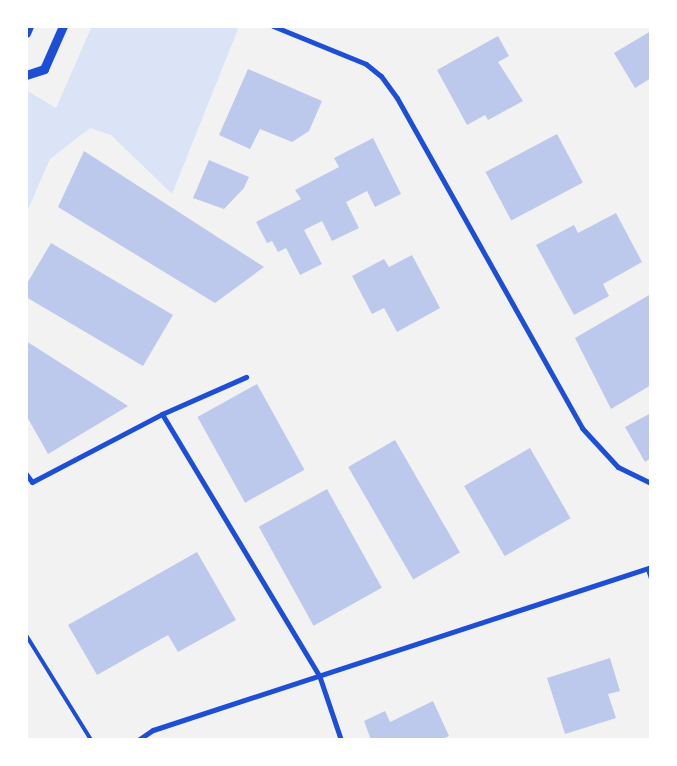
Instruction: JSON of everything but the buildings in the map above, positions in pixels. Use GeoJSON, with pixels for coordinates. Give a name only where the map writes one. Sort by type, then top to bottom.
{"type":"FeatureCollection","features":[{"type":"Feature","properties":{"kind":"street"},"geometry":{"type":"LineString","coordinates":[[26,33],[29,26]]}},
{"type":"Feature","properties":{"kind":"street"},"geometry":{"type":"LineString","coordinates":[[26,75],[44,69],[62,26]]}},
{"type":"Feature","properties":{"kind":"street"},"geometry":{"type":"LineString","coordinates":[[273,26],[366,64],[381,76],[397,98],[582,428],[618,467],[651,483]]}},
{"type":"Feature","properties":{"kind":"street"},"geometry":{"type":"LineString","coordinates":[[26,474],[32,482],[162,414],[246,377]]}},
{"type":"Feature","properties":{"kind":"street"},"geometry":{"type":"LineString","coordinates":[[162,414],[319,675],[341,740]]}},
{"type":"Feature","properties":{"kind":"street"},"geometry":{"type":"LineString","coordinates":[[138,740],[153,730],[649,568],[651,578]]}},
{"type":"Feature","properties":{"kind":"lane"},"geometry":{"type":"LineString","coordinates":[[26,635],[90,740]]}},
{"type":"Feature","properties":{"kind":"shaded area"},"geometry":{"type":"Polygon","coordinates":[[[92,26],[233,26],[238,29],[172,194],[111,135],[90,128],[50,159],[26,214],[26,90],[56,108],[92,26]]]}}]}
